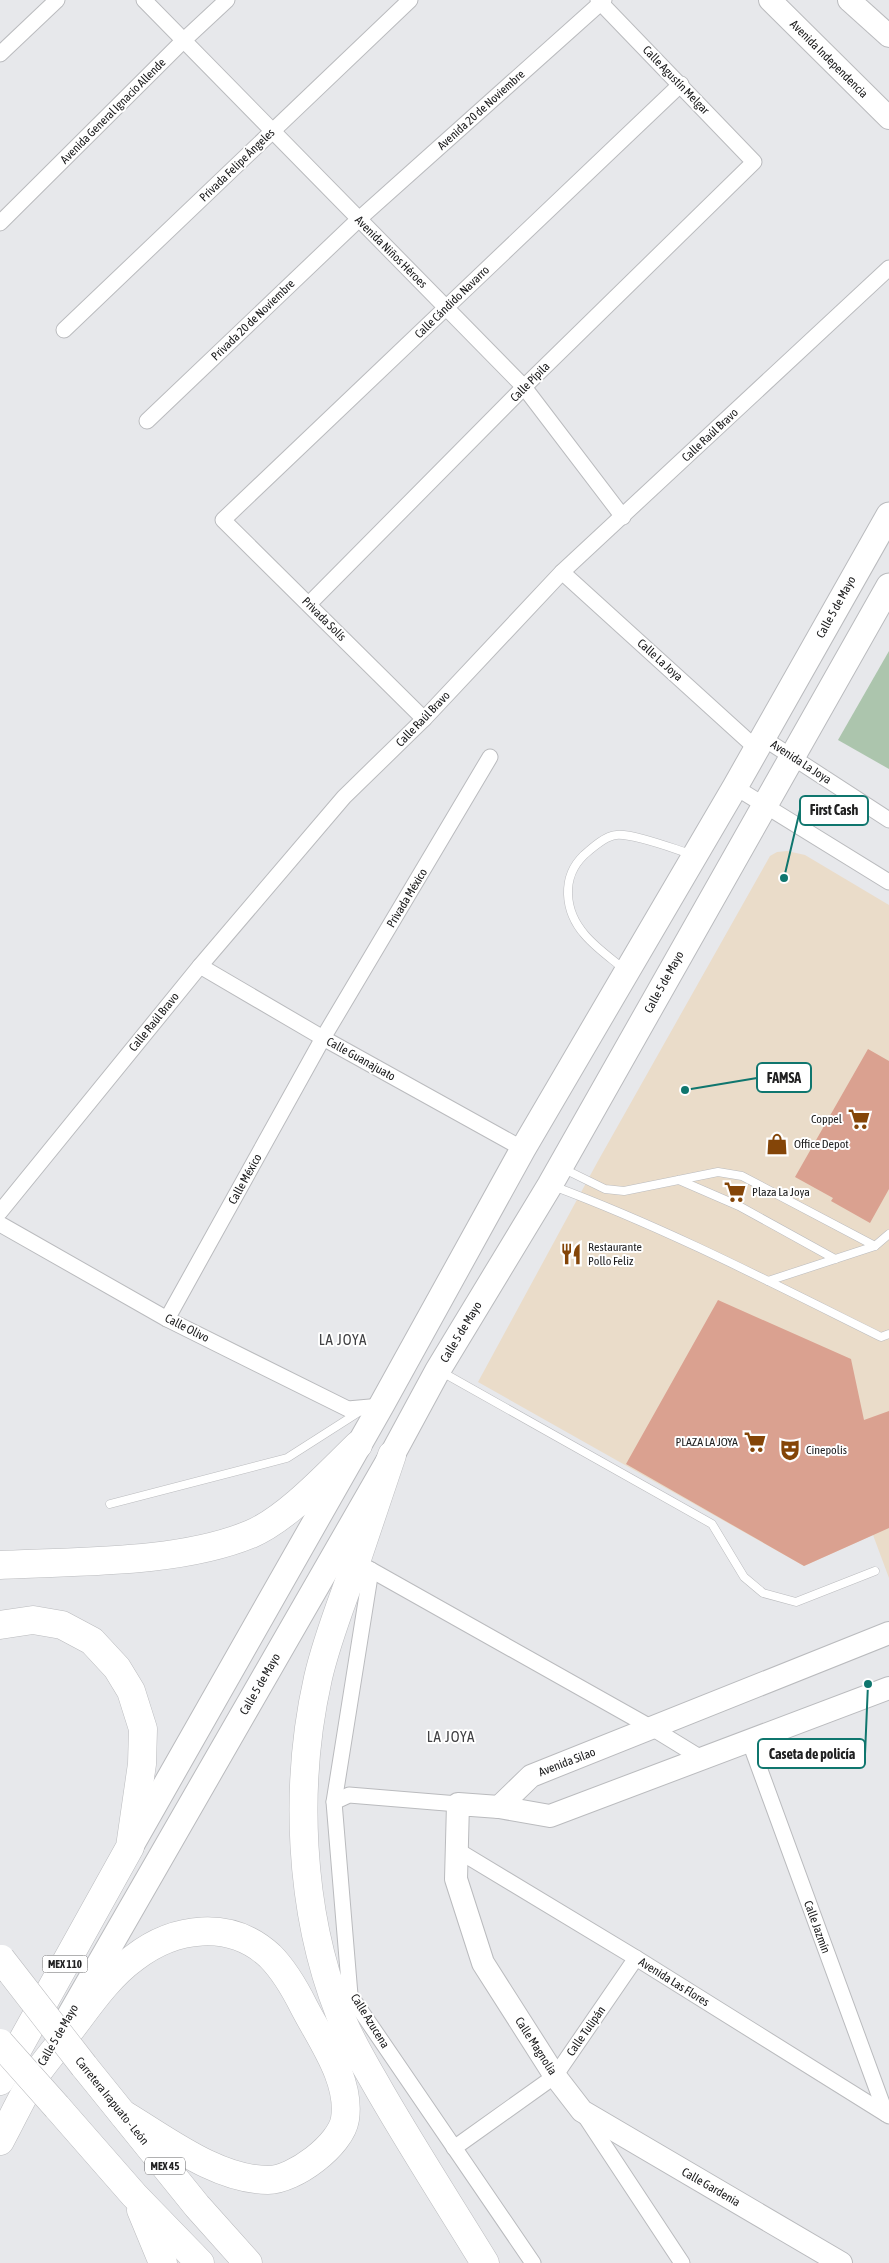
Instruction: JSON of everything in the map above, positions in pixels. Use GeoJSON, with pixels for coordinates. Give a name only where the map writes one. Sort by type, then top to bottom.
{"type":"FeatureCollection","features":[{"type":"Feature","properties":{"kind":"highway"},"geometry":{"type":"LineString","coordinates":[[0,1565],[151,1557],[211,1546],[252,1533],[290,1509],[358,1445]]}},
{"type":"Feature","properties":{"kind":"highway"},"geometry":{"type":"LineString","coordinates":[[392,1455],[364,1566],[319,1676],[309,1729],[305,1785],[310,1903],[321,1960],[339,2014],[365,2064],[485,2263]]}},
{"type":"Feature","properties":{"kind":"highway"},"geometry":{"type":"LineString","coordinates":[[0,1625],[34,1620],[62,1625],[92,1641],[117,1668],[131,1691],[143,1729],[142,1764],[130,1847]]}},
{"type":"Feature","properties":{"kind":"highway","name":"MEX 110"},"geometry":{"type":"LineString","coordinates":[[0,2081],[130,1847]]}},
{"type":"Feature","properties":{"kind":"highway"},"geometry":{"type":"LineString","coordinates":[[0,2141],[34,2078],[106,1983],[133,1958],[158,1942],[186,1932],[217,1930],[244,1938],[269,1955],[289,1979],[335,2066],[345,2095],[345,2120],[330,2147],[302,2168],[270,2180],[236,2176],[208,2164],[122,2114]]}},
{"type":"Feature","properties":{"kind":"highway","name":"Carretera Irapuato - León"},"geometry":{"type":"LineString","coordinates":[[0,1958],[122,2114],[197,2206],[248,2263]]}},
{"type":"Feature","properties":{"kind":"highway"},"geometry":{"type":"LineString","coordinates":[[0,2043],[134,2195],[200,2263]]}},
{"type":"Feature","properties":{"kind":"highway"},"geometry":{"type":"LineString","coordinates":[[134,2195],[163,2263]]}},
{"type":"Feature","properties":{"kind":"main road","name":"Calle 5 de Mayo"},"geometry":{"type":"LineString","coordinates":[[130,1847],[358,1445],[373,1407],[735,787],[889,514]]}},
{"type":"Feature","properties":{"kind":"main road","name":"Calle 5 de Mayo"},"geometry":{"type":"LineString","coordinates":[[34,2078],[392,1455],[438,1370],[555,1176],[889,586]]}},
{"type":"Feature","properties":{"kind":"street"},"geometry":{"type":"LineString","coordinates":[[0,54],[56,0]]}},
{"type":"Feature","properties":{"kind":"street","name":"Avenida Niños Héroes"},"geometry":{"type":"LineString","coordinates":[[144,0],[524,387],[623,517]]}},
{"type":"Feature","properties":{"kind":"street","name":"Avenida General Ignacio Allende"},"geometry":{"type":"LineString","coordinates":[[0,223],[184,40],[227,0]]}},
{"type":"Feature","properties":{"kind":"street","name":"Privada Felipe Ángeles"},"geometry":{"type":"LineString","coordinates":[[64,330],[410,0]]}},
{"type":"Feature","properties":{"kind":"street","name":"Avenida Independencia"},"geometry":{"type":"LineString","coordinates":[[770,0],[889,118]]}},
{"type":"Feature","properties":{"kind":"street","name":"Calle Agustín Melgar"},"geometry":{"type":"LineString","coordinates":[[601,1],[754,162]]}},
{"type":"Feature","properties":{"kind":"street","name":"Avenida 20 de Noviembre"},"geometry":{"type":"LineString","coordinates":[[359,219],[601,1]]}},
{"type":"Feature","properties":{"kind":"street"},"geometry":{"type":"LineString","coordinates":[[854,2],[889,36]]}},
{"type":"Feature","properties":{"kind":"street","name":"Calle Cándido Navarro"},"geometry":{"type":"LineString","coordinates":[[223,520],[681,84]]}},
{"type":"Feature","properties":{"kind":"street","name":"Calle Pípila"},"geometry":{"type":"LineString","coordinates":[[309,604],[524,387],[754,162]]}},
{"type":"Feature","properties":{"kind":"street","name":"Privada 20 de Noviembre"},"geometry":{"type":"LineString","coordinates":[[148,421],[359,219]]}},
{"type":"Feature","properties":{"kind":"street","name":"Calle Raúl Bravo"},"geometry":{"type":"LineString","coordinates":[[0,1212],[200,966],[344,797],[424,719],[562,572],[889,268]]}},
{"type":"Feature","properties":{"kind":"street","name":"Privada Solís"},"geometry":{"type":"LineString","coordinates":[[223,520],[424,719]]}},
{"type":"Feature","properties":{"kind":"street","name":"Calle La Joya"},"geometry":{"type":"LineString","coordinates":[[562,572],[760,743]]}},
{"type":"Feature","properties":{"kind":"street","name":"Avenida La Joya"},"geometry":{"type":"LineString","coordinates":[[760,743],[792,756],[889,820]]}},
{"type":"Feature","properties":{"kind":"street","name":"Privada México"},"geometry":{"type":"LineString","coordinates":[[323,1038],[490,757]]}},
{"type":"Feature","properties":{"kind":"street"},"geometry":{"type":"LineString","coordinates":[[735,787],[889,882]]}},
{"type":"Feature","properties":{"kind":"street","name":"Calle Guanajuato"},"geometry":{"type":"LineString","coordinates":[[200,966],[323,1038],[523,1149]]}},
{"type":"Feature","properties":{"kind":"street","name":"Calle México"},"geometry":{"type":"LineString","coordinates":[[167,1319],[323,1038]]}},
{"type":"Feature","properties":{"kind":"street","name":"Calle Olivo"},"geometry":{"type":"LineString","coordinates":[[0,1224],[167,1319],[348,1409],[373,1407]]}},
{"type":"Feature","properties":{"kind":"street"},"geometry":{"type":"LineString","coordinates":[[364,1566],[652,1728],[701,1758]]}},
{"type":"Feature","properties":{"kind":"street","name":"Calle Azucena"},"geometry":{"type":"LineString","coordinates":[[364,1566],[334,1802],[350,1995],[533,2263]]}},
{"type":"Feature","properties":{"kind":"street","name":"Avenida Silao"},"geometry":{"type":"LineString","coordinates":[[499,1807],[531,1776],[889,1633]]}},
{"type":"Feature","properties":{"kind":"street"},"geometry":{"type":"LineString","coordinates":[[334,1802],[349,1795],[499,1807],[550,1816],[889,1688]]}},
{"type":"Feature","properties":{"kind":"street","name":"Calle Jazmín"},"geometry":{"type":"LineString","coordinates":[[749,1740],[887,2115]]}},
{"type":"Feature","properties":{"kind":"street","name":"Calle Magnolia"},"geometry":{"type":"LineString","coordinates":[[458,1804],[456,1879],[483,1963],[555,2076],[582,2111],[682,2263]]}},
{"type":"Feature","properties":{"kind":"street","name":"Avenida Las Flores"},"geometry":{"type":"LineString","coordinates":[[457,1850],[636,1958],[887,2115]]}},
{"type":"Feature","properties":{"kind":"street","name":"Calle Tulipán"},"geometry":{"type":"LineString","coordinates":[[454,2148],[555,2076],[636,1958]]}},
{"type":"Feature","properties":{"kind":"street","name":"Calle Gardenia"},"geometry":{"type":"LineString","coordinates":[[582,2111],[841,2263]]}},
{"type":"Feature","properties":{"kind":"lane"},"geometry":{"type":"LineString","coordinates":[[627,972],[584,934],[568,903],[568,878],[580,860],[595,846],[616,835],[646,840],[695,855]]}},
{"type":"Feature","properties":{"kind":"lane"},"geometry":{"type":"LineString","coordinates":[[555,1176],[610,1191],[718,1172],[742,1176],[875,1246]]}},
{"type":"Feature","properties":{"kind":"lane"},"geometry":{"type":"LineString","coordinates":[[555,1176],[615,1210],[768,1281],[881,1337],[889,1334]]}},
{"type":"Feature","properties":{"kind":"lane"},"geometry":{"type":"LineString","coordinates":[[678,1180],[740,1206],[835,1259]]}},
{"type":"Feature","properties":{"kind":"lane"},"geometry":{"type":"LineString","coordinates":[[768,1281],[875,1246],[889,1234]]}},
{"type":"Feature","properties":{"kind":"lane"},"geometry":{"type":"LineString","coordinates":[[438,1370],[712,1524],[744,1578],[763,1593],[796,1602],[875,1571]]}},
{"type":"Feature","properties":{"kind":"lane"},"geometry":{"type":"LineString","coordinates":[[110,1504],[287,1458],[373,1407]]}},
{"type":"Feature","properties":{"kind":"shaded area","name":"Plaza La Joya"},"geometry":{"type":"Polygon","coordinates":[[[787,851],[805,855],[889,905],[889,1578],[873,1535],[804,1566],[478,1382],[598,1161],[770,856],[777,852],[787,851]]]}},
{"type":"Feature","properties":{"kind":"green space"},"geometry":{"type":"Polygon","coordinates":[[[889,651],[889,769],[838,740],[889,651]]]}},
{"type":"Feature","properties":{"kind":"building","name":"Coppel"},"geometry":{"type":"Polygon","coordinates":[[[868,1049],[889,1061],[889,1189],[870,1223],[831,1201],[833,1198],[795,1177],[868,1049]]]}},
{"type":"Feature","properties":{"kind":"building","name":"PLAZA LA JOYA"},"geometry":{"type":"Polygon","coordinates":[[[718,1300],[851,1359],[864,1420],[889,1411],[889,1528],[804,1566],[626,1464],[718,1300]]]}},
{"type":"Feature","properties":{"kind":"place","name":"First Cash"},"geometry":{"type":"Point","coordinates":[784,878]}},
{"type":"Feature","properties":{"kind":"place","name":"FAMSA"},"geometry":{"type":"Point","coordinates":[685,1090]}},
{"type":"Feature","properties":{"kind":"place","name":"Coppel"},"geometry":{"type":"Point","coordinates":[859,1119]}},
{"type":"Feature","properties":{"kind":"place","name":"Office Depot"},"geometry":{"type":"Point","coordinates":[777,1144]}},
{"type":"Feature","properties":{"kind":"place","name":"Plaza La Joya"},"geometry":{"type":"Point","coordinates":[735,1192]}},
{"type":"Feature","properties":{"kind":"place","name":"Restaurante Pollo Feliz"},"geometry":{"type":"Point","coordinates":[571,1254]}},
{"type":"Feature","properties":{"kind":"place","name":"PLAZA LA JOYA"},"geometry":{"type":"Point","coordinates":[755,1442]}},
{"type":"Feature","properties":{"kind":"place","name":"Cinepolis"},"geometry":{"type":"Point","coordinates":[790,1450]}},
{"type":"Feature","properties":{"kind":"place","name":"Caseta de policía"},"geometry":{"type":"Point","coordinates":[868,1684]}},
{"type":"Feature","properties":{"kind":"district","name":"LA JOYA"},"geometry":{"type":"Point","coordinates":[343,1339]}},
{"type":"Feature","properties":{"kind":"district","name":"LA JOYA"},"geometry":{"type":"Point","coordinates":[451,1736]}}]}
